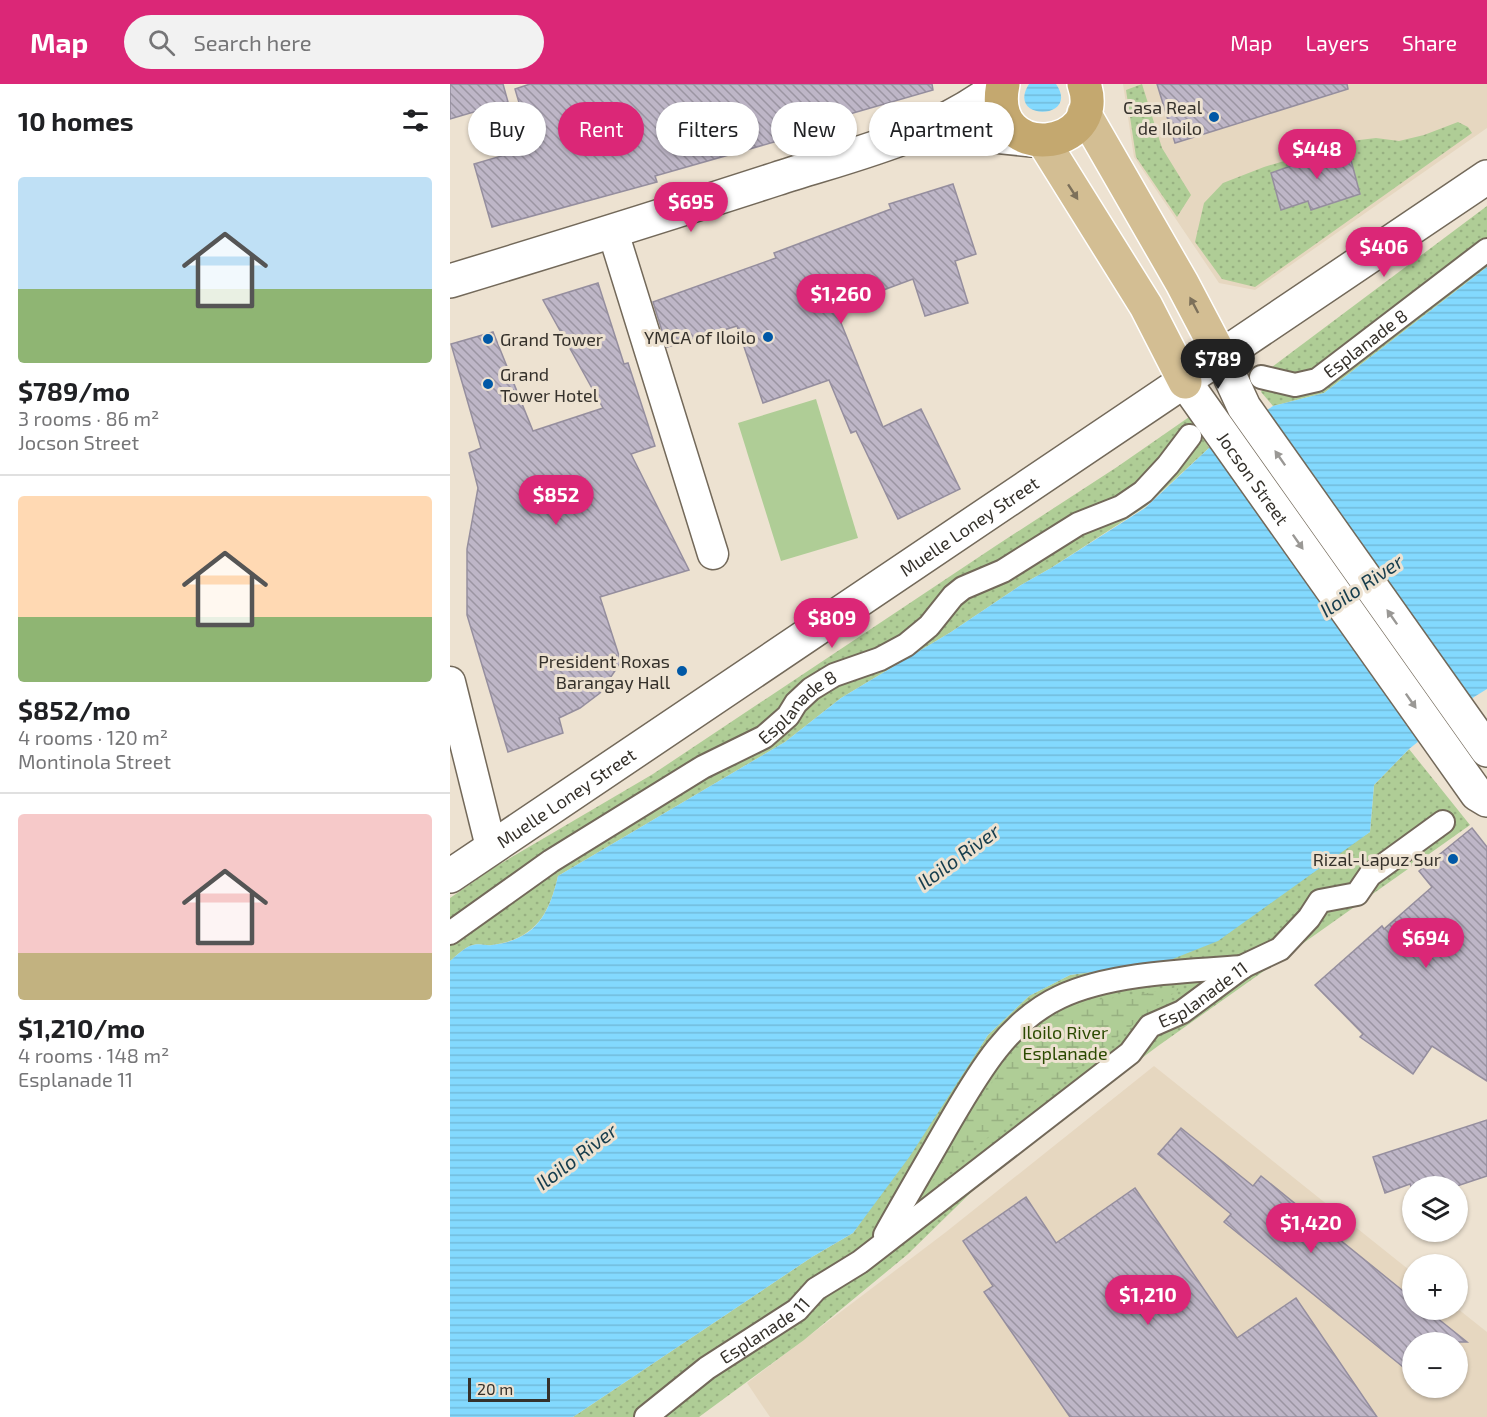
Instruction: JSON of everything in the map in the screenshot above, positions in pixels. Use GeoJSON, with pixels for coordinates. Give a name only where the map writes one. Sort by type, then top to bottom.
{"type":"FeatureCollection","features":[{"type":"Feature","properties":{"kind":"highway"},"geometry":{"type":"LineString","coordinates":[[1002,84],[1000,97],[1009,124],[1019,133],[1038,141],[1056,139],[1078,125],[1084,98]]}},
{"type":"Feature","properties":{"kind":"main road"},"geometry":{"type":"LineString","coordinates":[[977,102],[1002,84]]}},
{"type":"Feature","properties":{"kind":"main road","name":"Jocson Street"},"geometry":{"type":"LineString","coordinates":[[1084,98],[1221,357],[1244,407],[1487,750]]}},
{"type":"Feature","properties":{"kind":"main road"},"geometry":{"type":"LineString","coordinates":[[1014,138],[1038,141]]}},
{"type":"Feature","properties":{"kind":"main road","name":"Jocson Street"},"geometry":{"type":"LineString","coordinates":[[1038,141],[1146,306],[1185,382],[1203,431],[1482,797]]}},
{"type":"Feature","properties":{"kind":"main road"},"geometry":{"type":"LineString","coordinates":[[450,281],[613,232],[869,149]]}},
{"type":"Feature","properties":{"kind":"main road","name":"Muelle Loney Street"},"geometry":{"type":"LineString","coordinates":[[450,876],[1487,177]]}},
{"type":"Feature","properties":{"kind":"street"},"geometry":{"type":"LineString","coordinates":[[613,232],[713,554]]}},
{"type":"Feature","properties":{"kind":"street","name":"Esplanade 8"},"geometry":{"type":"LineString","coordinates":[[1261,377],[1295,385],[1317,380],[1487,250]]}},
{"type":"Feature","properties":{"kind":"street","name":"Esplanade 8"},"geometry":{"type":"LineString","coordinates":[[450,933],[552,861],[703,767],[764,737],[788,716],[811,689],[834,675],[880,659],[906,645],[929,626],[963,588],[1003,571],[1078,524],[1121,507],[1143,492],[1203,431]]}},
{"type":"Feature","properties":{"kind":"street"},"geometry":{"type":"LineString","coordinates":[[450,682],[491,847]]}},
{"type":"Feature","properties":{"kind":"street","name":"Esplanade 11"},"geometry":{"type":"LineString","coordinates":[[646,1417],[707,1368],[797,1310],[816,1289],[860,1262],[880,1244],[1130,1053],[1150,1026],[1182,1012],[1244,966],[1280,949],[1309,918],[1320,901],[1357,894],[1370,875],[1443,822]]}},
{"type":"Feature","properties":{"kind":"street","name":"Esplanade 11"},"geometry":{"type":"LineString","coordinates":[[880,1244],[989,1060],[1010,1033],[1032,1013],[1060,996],[1097,984],[1244,966]]}},
{"type":"Feature","properties":{"kind":"shaded area"},"geometry":{"type":"Polygon","coordinates":[[[1123,84],[1487,84],[1487,128],[1255,290],[1219,283],[1134,157],[1123,84]]]}},
{"type":"Feature","properties":{"kind":"shaded area"},"geometry":{"type":"Polygon","coordinates":[[[1154,1066],[1402,1264],[1402,1320],[1468,1320],[1468,1317],[1487,1332],[1487,1417],[770,1417],[747,1383],[946,1232],[1154,1066]]]}},
{"type":"Feature","properties":{"kind":"green space"},"geometry":{"type":"Polygon","coordinates":[[[1142,84],[1162,148],[1191,195],[1177,217],[1136,157],[1126,90],[1142,84]]]}},
{"type":"Feature","properties":{"kind":"green space"},"geometry":{"type":"Polygon","coordinates":[[[1458,122],[1468,127],[1472,133],[1255,287],[1222,279],[1195,242],[1204,203],[1223,183],[1264,167],[1351,141],[1376,138],[1399,141],[1424,135],[1458,122]]]}},
{"type":"Feature","properties":{"kind":"green space"},"geometry":{"type":"Polygon","coordinates":[[[1487,206],[1487,267],[1324,393],[1273,406],[1261,392],[1272,367],[1487,206]]]}},
{"type":"Feature","properties":{"kind":"green space"},"geometry":{"type":"Polygon","coordinates":[[[816,399],[858,538],[781,561],[738,423],[816,399]]]}},
{"type":"Feature","properties":{"kind":"green space"},"geometry":{"type":"Polygon","coordinates":[[[1192,415],[1209,448],[1145,507],[951,632],[841,698],[785,742],[558,876],[550,902],[538,923],[529,931],[507,942],[470,946],[450,961],[450,898],[495,867],[653,774],[1192,415]]]}},
{"type":"Feature","properties":{"kind":"green space","name":"Iloilo River Esplanade"},"geometry":{"type":"Polygon","coordinates":[[[1409,749],[1470,825],[1158,1046],[999,1165],[908,1254],[804,1340],[699,1417],[573,1417],[812,1257],[853,1233],[988,1035],[1029,996],[1070,975],[1165,962],[1370,832],[1374,785],[1409,749]]]}},
{"type":"Feature","properties":{"kind":"green space"},"geometry":{"type":"Polygon","coordinates":[[[1183,986],[924,1187],[959,1130],[1023,1038],[1058,1012],[1095,1000],[1132,996],[1183,986]]]}},
{"type":"Feature","properties":{"kind":"water"},"geometry":{"type":"Polygon","coordinates":[[[1029,84],[1056,84],[1061,96],[1059,105],[1043,112],[1034,110],[1027,105],[1024,96],[1029,84]]]}},
{"type":"Feature","properties":{"kind":"water","name":"Iloilo River"},"geometry":{"type":"Polygon","coordinates":[[[1487,267],[1487,689],[1409,749],[1374,785],[1370,832],[1218,941],[1165,962],[1070,975],[1029,996],[988,1035],[910,1156],[853,1233],[812,1257],[573,1417],[450,1417],[450,961],[470,946],[492,945],[519,938],[538,923],[544,914],[550,903],[558,876],[785,742],[841,698],[951,632],[1021,585],[1145,508],[1209,448],[1273,406],[1324,393],[1487,267]]]}},
{"type":"Feature","properties":{"kind":"building"},"geometry":{"type":"Polygon","coordinates":[[[450,84],[503,84],[508,102],[468,102],[468,114],[450,119],[450,84]]]}},
{"type":"Feature","properties":{"kind":"building"},"geometry":{"type":"Polygon","coordinates":[[[530,84],[932,84],[933,90],[891,102],[869,102],[869,108],[857,112],[857,102],[771,102],[771,143],[759,146],[759,102],[656,102],[656,156],[725,156],[655,176],[657,182],[492,227],[474,164],[501,156],[546,156],[546,102],[519,102],[515,89],[530,84]]]}},
{"type":"Feature","properties":{"kind":"building","name":"Casa Real de Iloilo"},"geometry":{"type":"Polygon","coordinates":[[[1157,84],[1347,84],[1348,89],[1175,143],[1157,84]]]}},
{"type":"Feature","properties":{"kind":"building"},"geometry":{"type":"Polygon","coordinates":[[[1347,145],[1360,194],[1311,210],[1308,201],[1281,210],[1271,173],[1299,163],[1298,161],[1347,145]]]}},
{"type":"Feature","properties":{"kind":"building"},"geometry":{"type":"Polygon","coordinates":[[[953,184],[976,254],[955,261],[968,303],[925,316],[913,279],[835,308],[883,427],[921,409],[960,489],[898,519],[856,431],[851,433],[829,380],[763,403],[737,326],[667,347],[653,302],[776,258],[774,253],[891,209],[889,204],[953,184]]]}},
{"type":"Feature","properties":{"kind":"building"},"geometry":{"type":"Polygon","coordinates":[[[598,283],[624,364],[628,363],[655,446],[631,454],[689,570],[600,597],[621,662],[600,693],[580,708],[559,718],[563,733],[508,752],[467,615],[467,549],[478,488],[469,453],[481,448],[451,344],[493,332],[533,431],[603,408],[543,300],[598,283]]]}},
{"type":"Feature","properties":{"kind":"building"},"geometry":{"type":"Polygon","coordinates":[[[1472,828],[1487,847],[1487,1081],[1432,1046],[1413,1074],[1360,1037],[1363,1034],[1315,985],[1382,926],[1384,929],[1432,887],[1419,871],[1472,828]]]}},
{"type":"Feature","properties":{"kind":"building"},"geometry":{"type":"Polygon","coordinates":[[[1487,1120],[1487,1176],[1468,1182],[1468,1176],[1402,1176],[1402,1187],[1385,1193],[1373,1157],[1487,1120]]]}},
{"type":"Feature","properties":{"kind":"building"},"geometry":{"type":"Polygon","coordinates":[[[1181,1128],[1253,1186],[1261,1176],[1402,1290],[1402,1320],[1440,1320],[1454,1332],[1402,1332],[1402,1366],[1224,1222],[1231,1214],[1158,1154],[1181,1128]]]}},
{"type":"Feature","properties":{"kind":"building"},"geometry":{"type":"Polygon","coordinates":[[[1135,1188],[1237,1338],[1296,1298],[1377,1417],[1070,1417],[984,1292],[993,1286],[963,1241],[1026,1197],[1056,1243],[1135,1188]]]}},
{"type":"Feature","properties":{"kind":"place","name":"Casa Real de Iloilo"},"geometry":{"type":"Point","coordinates":[1214,117]}},
{"type":"Feature","properties":{"kind":"place","name":"YMCA of Iloilo"},"geometry":{"type":"Point","coordinates":[768,337]}},
{"type":"Feature","properties":{"kind":"place","name":"Grand Tower"},"geometry":{"type":"Point","coordinates":[488,339]}},
{"type":"Feature","properties":{"kind":"place","name":"Grand Tower Hotel"},"geometry":{"type":"Point","coordinates":[488,384]}},
{"type":"Feature","properties":{"kind":"place","name":"President Roxas Barangay Hall"},"geometry":{"type":"Point","coordinates":[682,671]}},
{"type":"Feature","properties":{"kind":"place","name":"Rizal-Lapuz Sur"},"geometry":{"type":"Point","coordinates":[1453,859]}}]}
